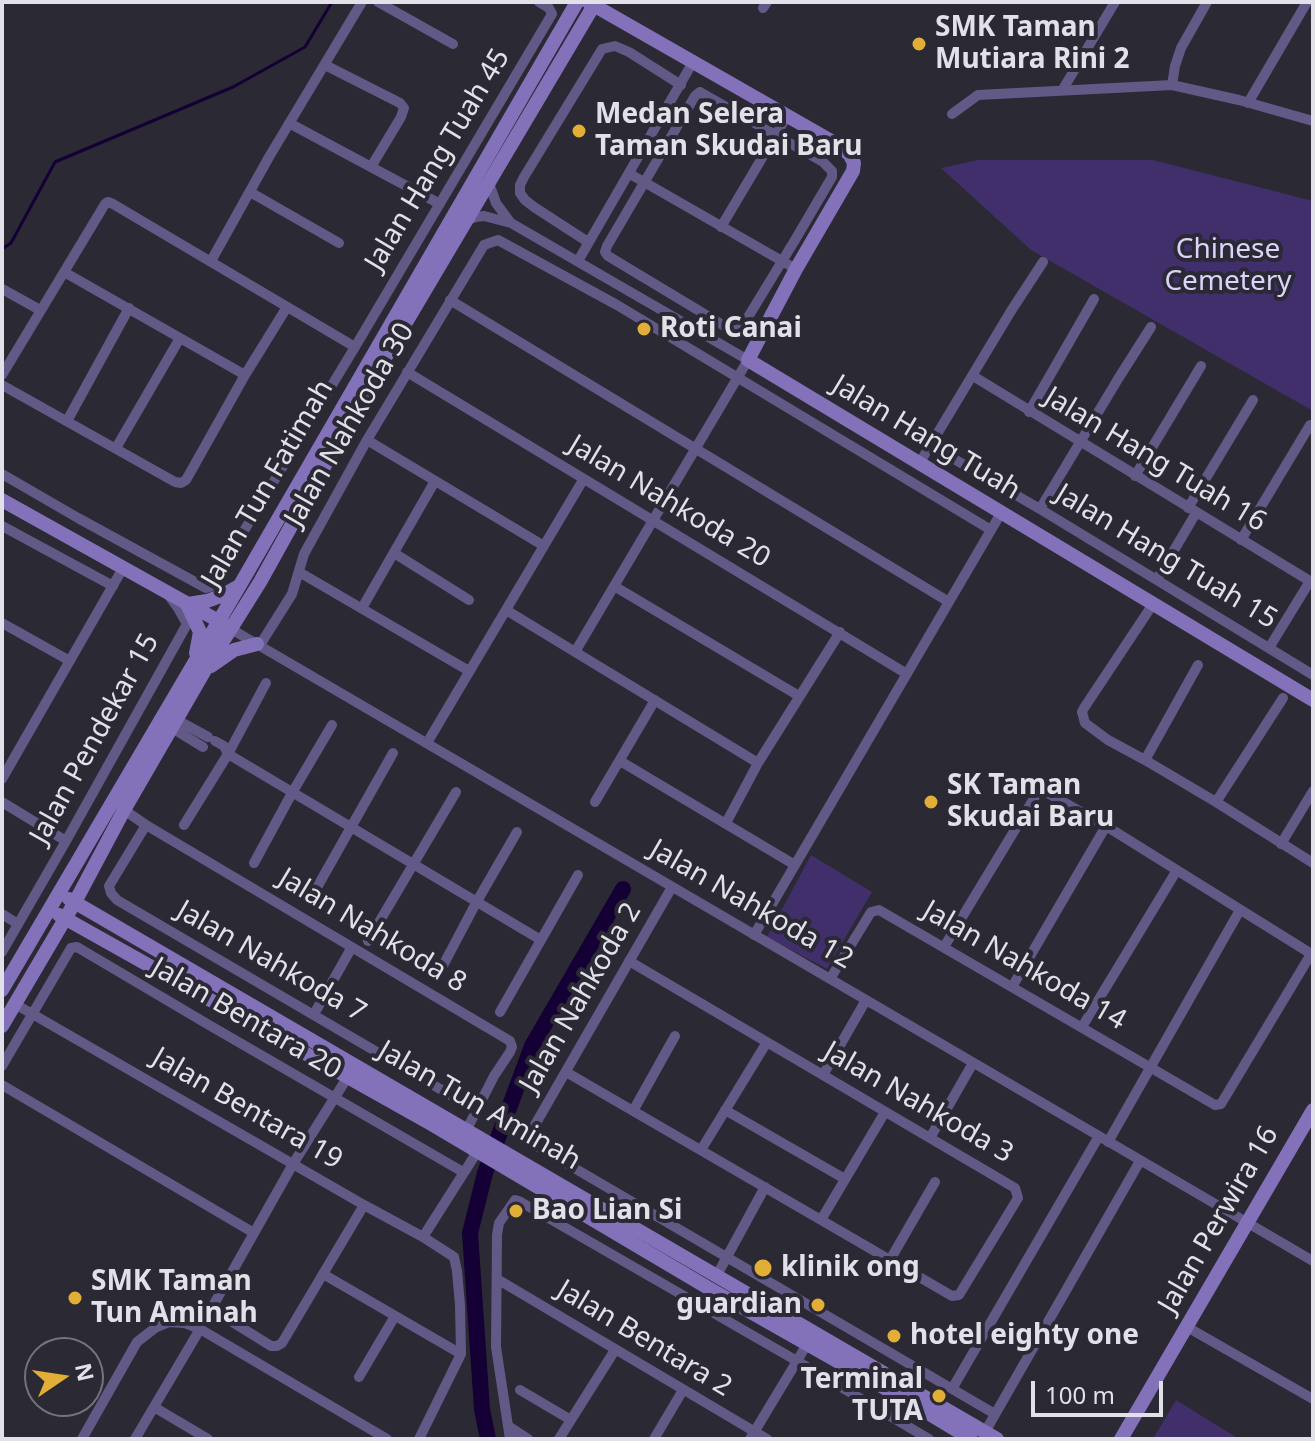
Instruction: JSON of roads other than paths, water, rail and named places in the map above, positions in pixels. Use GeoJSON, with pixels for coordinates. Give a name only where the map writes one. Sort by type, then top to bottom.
{"type":"FeatureCollection","features":[{"type":"Feature","properties":{"kind":"main road","name":"Jalan Tun Fatimah"},"geometry":{"type":"LineString","coordinates":[[2,990],[141,752],[225,625],[260,582],[577,2]]}},
{"type":"Feature","properties":{"kind":"main road","name":"Jalan Tun Fatimah"},"geometry":{"type":"LineString","coordinates":[[225,625],[240,585],[421,285],[489,183],[541,66],[591,4]]}},
{"type":"Feature","properties":{"kind":"main road"},"geometry":{"type":"LineString","coordinates":[[591,4],[840,146],[854,163],[853,171],[748,360]]}},
{"type":"Feature","properties":{"kind":"main road","name":"Jalan Hang Tuah"},"geometry":{"type":"LineString","coordinates":[[748,360],[1313,700]]}},
{"type":"Feature","properties":{"kind":"main road"},"geometry":{"type":"LineString","coordinates":[[2,500],[225,625]]}},
{"type":"Feature","properties":{"kind":"main road"},"geometry":{"type":"LineString","coordinates":[[187,604],[221,596],[240,585]]}},
{"type":"Feature","properties":{"kind":"main road"},"geometry":{"type":"LineString","coordinates":[[187,604],[200,632],[199,667],[234,650],[258,644]]}},
{"type":"Feature","properties":{"kind":"main road","name":"Jalan Tun Fatimah"},"geometry":{"type":"LineString","coordinates":[[2,1026],[174,724],[199,667]]}},
{"type":"Feature","properties":{"kind":"main road"},"geometry":{"type":"LineString","coordinates":[[141,752],[149,750],[165,721],[172,718],[174,724]]}},
{"type":"Feature","properties":{"kind":"main road","name":"Jalan Tun Aminah"},"geometry":{"type":"LineString","coordinates":[[58,893],[467,1129],[479,1147]]}},
{"type":"Feature","properties":{"kind":"main road","name":"Jalan Tun Aminah"},"geometry":{"type":"LineString","coordinates":[[49,909],[347,1078],[717,1275],[991,1436]]}},
{"type":"Feature","properties":{"kind":"main road","name":"Jalan Perwira 16"},"geometry":{"type":"LineString","coordinates":[[1121,1439],[1313,1110]]}},
{"type":"Feature","properties":{"kind":"main road","name":"Jalan Tun Aminah"},"geometry":{"type":"LineString","coordinates":[[521,1169],[710,1289],[971,1439]]}},
{"type":"Feature","properties":{"kind":"street"},"geometry":{"type":"LineString","coordinates":[[211,261],[362,2]]}},
{"type":"Feature","properties":{"kind":"street"},"geometry":{"type":"LineString","coordinates":[[378,2],[453,44]]}},
{"type":"Feature","properties":{"kind":"street","name":"Jalan Hang Tuah 45"},"geometry":{"type":"LineString","coordinates":[[2,474],[208,588],[440,204],[541,66],[552,14],[539,2]]}},
{"type":"Feature","properties":{"kind":"street"},"geometry":{"type":"LineString","coordinates":[[1063,89],[1115,2]]}},
{"type":"Feature","properties":{"kind":"street"},"geometry":{"type":"LineString","coordinates":[[1172,85],[1181,48],[1207,2]]}},
{"type":"Feature","properties":{"kind":"street"},"geometry":{"type":"LineString","coordinates":[[1248,103],[1307,2]]}},
{"type":"Feature","properties":{"kind":"street"},"geometry":{"type":"LineString","coordinates":[[588,242],[525,200],[520,193],[524,177],[602,49],[615,46],[681,85]]}},
{"type":"Feature","properties":{"kind":"street"},"geometry":{"type":"LineString","coordinates":[[578,261],[693,62]]}},
{"type":"Feature","properties":{"kind":"street"},"geometry":{"type":"LineString","coordinates":[[325,65],[400,103],[404,108],[371,167]]}},
{"type":"Feature","properties":{"kind":"street"},"geometry":{"type":"LineString","coordinates":[[952,114],[978,95],[1172,85],[1313,121]]}},
{"type":"Feature","properties":{"kind":"street"},"geometry":{"type":"LineString","coordinates":[[700,92],[829,166],[832,177],[738,330],[731,330],[605,252],[645,183],[700,92]]}},
{"type":"Feature","properties":{"kind":"street"},"geometry":{"type":"LineString","coordinates":[[721,227],[787,116]]}},
{"type":"Feature","properties":{"kind":"street"},"geometry":{"type":"LineString","coordinates":[[289,123],[440,204]]}},
{"type":"Feature","properties":{"kind":"street"},"geometry":{"type":"LineString","coordinates":[[630,174],[796,269]]}},
{"type":"Feature","properties":{"kind":"street"},"geometry":{"type":"LineString","coordinates":[[489,183],[501,212],[511,223]]}},
{"type":"Feature","properties":{"kind":"street"},"geometry":{"type":"LineString","coordinates":[[250,192],[339,243]]}},
{"type":"Feature","properties":{"kind":"street"},"geometry":{"type":"LineString","coordinates":[[2,375],[108,202],[355,347]]}},
{"type":"Feature","properties":{"kind":"street","name":"Jalan Hang Tuah"},"geometry":{"type":"LineString","coordinates":[[467,220],[484,216],[511,223],[748,360]]}},
{"type":"Feature","properties":{"kind":"street","name":"Jalan Nahkoda 30"},"geometry":{"type":"LineString","coordinates":[[258,644],[292,594],[304,554],[367,440],[484,245],[498,240],[617,305],[738,377]]}},
{"type":"Feature","properties":{"kind":"street"},"geometry":{"type":"LineString","coordinates":[[919,464],[1043,262]]}},
{"type":"Feature","properties":{"kind":"street"},"geometry":{"type":"LineString","coordinates":[[64,272],[245,375]]}},
{"type":"Feature","properties":{"kind":"street"},"geometry":{"type":"LineString","coordinates":[[399,272],[421,285]]}},
{"type":"Feature","properties":{"kind":"street"},"geometry":{"type":"LineString","coordinates":[[2,289],[40,310]]}},
{"type":"Feature","properties":{"kind":"street"},"geometry":{"type":"LineString","coordinates":[[1029,412],[1094,299]]}},
{"type":"Feature","properties":{"kind":"street"},"geometry":{"type":"LineString","coordinates":[[450,300],[949,602]]}},
{"type":"Feature","properties":{"kind":"street"},"geometry":{"type":"LineString","coordinates":[[2,385],[181,483],[186,480],[287,307]]}},
{"type":"Feature","properties":{"kind":"street"},"geometry":{"type":"LineString","coordinates":[[67,421],[129,308]]}},
{"type":"Feature","properties":{"kind":"street"},"geometry":{"type":"LineString","coordinates":[[1040,509],[1151,327]]}},
{"type":"Feature","properties":{"kind":"street"},"geometry":{"type":"LineString","coordinates":[[116,448],[180,338]]}},
{"type":"Feature","properties":{"kind":"street"},"geometry":{"type":"LineString","coordinates":[[575,652],[748,360]]}},
{"type":"Feature","properties":{"kind":"street"},"geometry":{"type":"LineString","coordinates":[[1135,476],[1201,366]]}},
{"type":"Feature","properties":{"kind":"street","name":"Jalan Nahkoda 20"},"geometry":{"type":"LineString","coordinates":[[407,372],[907,674]]}},
{"type":"Feature","properties":{"kind":"street","name":"Jalan Hang Tuah 16"},"geometry":{"type":"LineString","coordinates":[[973,376],[1312,582]]}},
{"type":"Feature","properties":{"kind":"street"},"geometry":{"type":"LineString","coordinates":[[738,377],[991,530]]}},
{"type":"Feature","properties":{"kind":"street"},"geometry":{"type":"LineString","coordinates":[[1157,579],[1253,400]]}},
{"type":"Feature","properties":{"kind":"street"},"geometry":{"type":"LineString","coordinates":[[1241,540],[1310,425]]}},
{"type":"Feature","properties":{"kind":"street"},"geometry":{"type":"LineString","coordinates":[[367,440],[544,546]]}},
{"type":"Feature","properties":{"kind":"street"},"geometry":{"type":"LineString","coordinates":[[1300,443],[1313,451]]}},
{"type":"Feature","properties":{"kind":"street","name":"Jalan Hang Tuah 15"},"geometry":{"type":"LineString","coordinates":[[930,445],[1313,675]]}},
{"type":"Feature","properties":{"kind":"street"},"geometry":{"type":"LineString","coordinates":[[427,743],[583,480]]}},
{"type":"Feature","properties":{"kind":"street"},"geometry":{"type":"LineString","coordinates":[[362,608],[435,481]]}},
{"type":"Feature","properties":{"kind":"street"},"geometry":{"type":"LineString","coordinates":[[754,935],[1001,513]]}},
{"type":"Feature","properties":{"kind":"street"},"geometry":{"type":"LineString","coordinates":[[2,526],[113,586]]}},
{"type":"Feature","properties":{"kind":"street"},"geometry":{"type":"LineString","coordinates":[[394,553],[469,600]]}},
{"type":"Feature","properties":{"kind":"street"},"geometry":{"type":"LineString","coordinates":[[2,779],[123,568]]}},
{"type":"Feature","properties":{"kind":"street"},"geometry":{"type":"LineString","coordinates":[[299,572],[469,671]]}},
{"type":"Feature","properties":{"kind":"street"},"geometry":{"type":"LineString","coordinates":[[1269,648],[1312,582]]}},
{"type":"Feature","properties":{"kind":"street"},"geometry":{"type":"LineString","coordinates":[[614,586],[799,696]]}},
{"type":"Feature","properties":{"kind":"street","name":"Jalan Pendekar 15"},"geometry":{"type":"LineString","coordinates":[[2,952],[187,624],[167,592]]}},
{"type":"Feature","properties":{"kind":"street"},"geometry":{"type":"LineString","coordinates":[[1153,604],[1084,708],[1085,723],[1108,740],[1216,802],[1313,863]]}},
{"type":"Feature","properties":{"kind":"street"},"geometry":{"type":"LineString","coordinates":[[506,610],[758,763]]}},
{"type":"Feature","properties":{"kind":"street"},"geometry":{"type":"LineString","coordinates":[[2,623],[70,661]]}},
{"type":"Feature","properties":{"kind":"street","name":"Jalan Nahkoda 12"},"geometry":{"type":"LineString","coordinates":[[225,625],[1313,1261]]}},
{"type":"Feature","properties":{"kind":"street"},"geometry":{"type":"LineString","coordinates":[[726,823],[758,763],[840,632]]}},
{"type":"Feature","properties":{"kind":"street"},"geometry":{"type":"LineString","coordinates":[[1145,760],[1198,665]]}},
{"type":"Feature","properties":{"kind":"street"},"geometry":{"type":"LineString","coordinates":[[184,825],[266,683]]}},
{"type":"Feature","properties":{"kind":"street"},"geometry":{"type":"LineString","coordinates":[[1216,802],[1283,698]]}},
{"type":"Feature","properties":{"kind":"street"},"geometry":{"type":"LineString","coordinates":[[595,802],[655,700]]}},
{"type":"Feature","properties":{"kind":"street"},"geometry":{"type":"LineString","coordinates":[[174,724],[224,746],[223,755]]}},
{"type":"Feature","properties":{"kind":"street"},"geometry":{"type":"LineString","coordinates":[[254,863],[332,725]]}},
{"type":"Feature","properties":{"kind":"street"},"geometry":{"type":"LineString","coordinates":[[311,898],[393,753]]}},
{"type":"Feature","properties":{"kind":"street"},"geometry":{"type":"LineString","coordinates":[[223,755],[352,826],[541,940]]}},
{"type":"Feature","properties":{"kind":"street"},"geometry":{"type":"LineString","coordinates":[[620,761],[795,865]]}},
{"type":"Feature","properties":{"kind":"street"},"geometry":{"type":"LineString","coordinates":[[944,947],[1036,795],[1044,791],[1312,954]]}},
{"type":"Feature","properties":{"kind":"street"},"geometry":{"type":"LineString","coordinates":[[1281,844],[1313,791]]}},
{"type":"Feature","properties":{"kind":"street"},"geometry":{"type":"LineString","coordinates":[[368,941],[456,792]]}},
{"type":"Feature","properties":{"kind":"street"},"geometry":{"type":"LineString","coordinates":[[2,802],[66,841]]}},
{"type":"Feature","properties":{"kind":"street","name":"Jalan Nahkoda 8"},"geometry":{"type":"LineString","coordinates":[[124,810],[510,1041],[510,1052],[467,1129]]}},
{"type":"Feature","properties":{"kind":"street","name":"Jalan Nahkoda 7"},"geometry":{"type":"LineString","coordinates":[[146,825],[109,886],[117,900],[476,1110]]}},
{"type":"Feature","properties":{"kind":"street"},"geometry":{"type":"LineString","coordinates":[[1012,987],[1106,826]]}},
{"type":"Feature","properties":{"kind":"street"},"geometry":{"type":"LineString","coordinates":[[438,975],[517,832]]}},
{"type":"Feature","properties":{"kind":"street"},"geometry":{"type":"LineString","coordinates":[[1082,1027],[1177,870]]}},
{"type":"Feature","properties":{"kind":"street"},"geometry":{"type":"LineString","coordinates":[[500,1012],[578,875]]}},
{"type":"Feature","properties":{"kind":"street","name":"Jalan Nahkoda 2"},"geometry":{"type":"LineString","coordinates":[[672,887],[528,1141],[995,1414]]}},
{"type":"Feature","properties":{"kind":"street","name":"Jalan Nahkoda 14"},"geometry":{"type":"LineString","coordinates":[[830,979],[871,912],[879,910],[1215,1105],[1221,1104],[1312,954]]}},
{"type":"Feature","properties":{"kind":"street"},"geometry":{"type":"LineString","coordinates":[[952,1389],[1103,1139],[1151,1068],[1240,910]]}},
{"type":"Feature","properties":{"kind":"street"},"geometry":{"type":"LineString","coordinates":[[2,914],[18,924]]}},
{"type":"Feature","properties":{"kind":"street","name":"Jalan Bentara 20"},"geometry":{"type":"LineString","coordinates":[[33,1013],[71,948],[77,947],[463,1172]]}},
{"type":"Feature","properties":{"kind":"street"},"geometry":{"type":"LineString","coordinates":[[314,1014],[352,947]]}},
{"type":"Feature","properties":{"kind":"street","name":"Jalan Nahkoda 3"},"geometry":{"type":"LineString","coordinates":[[566,1072],[952,1296],[959,1295],[1018,1198],[1015,1188],[629,961]]}},
{"type":"Feature","properties":{"kind":"street"},"geometry":{"type":"LineString","coordinates":[[823,1075],[866,1000]]}},
{"type":"Feature","properties":{"kind":"street","name":"Jalan Bentara 19"},"geometry":{"type":"LineString","coordinates":[[15,1004],[454,1257],[460,1305],[461,1354]]}},
{"type":"Feature","properties":{"kind":"street"},"geometry":{"type":"LineString","coordinates":[[2,1066],[33,1013]]}},
{"type":"Feature","properties":{"kind":"street"},"geometry":{"type":"LineString","coordinates":[[633,1111],[675,1036]]}},
{"type":"Feature","properties":{"kind":"street"},"geometry":{"type":"LineString","coordinates":[[701,1150],[767,1042]]}},
{"type":"Feature","properties":{"kind":"street"},"geometry":{"type":"LineString","coordinates":[[930,1138],[973,1063]]}},
{"type":"Feature","properties":{"kind":"street"},"geometry":{"type":"LineString","coordinates":[[347,1078],[293,1164],[213,1310],[271,1346],[282,1343],[364,1205]]}},
{"type":"Feature","properties":{"kind":"street"},"geometry":{"type":"LineString","coordinates":[[2,1085],[254,1233]]}},
{"type":"Feature","properties":{"kind":"street"},"geometry":{"type":"LineString","coordinates":[[725,1110],[845,1179]]}},
{"type":"Feature","properties":{"kind":"street"},"geometry":{"type":"LineString","coordinates":[[821,1220],[885,1112]]}},
{"type":"Feature","properties":{"kind":"street"},"geometry":{"type":"LineString","coordinates":[[423,1237],[479,1147]]}},
{"type":"Feature","properties":{"kind":"street"},"geometry":{"type":"LineString","coordinates":[[991,1436],[995,1414],[1140,1161]]}},
{"type":"Feature","properties":{"kind":"street"},"geometry":{"type":"LineString","coordinates":[[890,1260],[935,1182]]}},
{"type":"Feature","properties":{"kind":"street"},"geometry":{"type":"LineString","coordinates":[[717,1275],[765,1187]]}},
{"type":"Feature","properties":{"kind":"street"},"geometry":{"type":"LineString","coordinates":[[510,1439],[496,1347],[497,1235],[499,1223],[513,1201],[519,1201],[929,1439]]}},
{"type":"Feature","properties":{"kind":"street"},"geometry":{"type":"LineString","coordinates":[[323,1274],[461,1354],[419,1439]]}},
{"type":"Feature","properties":{"kind":"street","name":"Jalan Bentara 2"},"geometry":{"type":"LineString","coordinates":[[497,1279],[752,1435],[767,1439]]}},
{"type":"Feature","properties":{"kind":"street"},"geometry":{"type":"LineString","coordinates":[[359,1377],[395,1316]]}},
{"type":"Feature","properties":{"kind":"street"},"geometry":{"type":"LineString","coordinates":[[82,1439],[137,1342],[169,1322],[185,1323],[200,1329],[387,1439]]}},
{"type":"Feature","properties":{"kind":"street"},"geometry":{"type":"LineString","coordinates":[[1187,1327],[1313,1399]]}},
{"type":"Feature","properties":{"kind":"street"},"geometry":{"type":"LineString","coordinates":[[135,1439],[200,1329]]}},
{"type":"Feature","properties":{"kind":"street"},"geometry":{"type":"LineString","coordinates":[[752,1435],[807,1344]]}},
{"type":"Feature","properties":{"kind":"street"},"geometry":{"type":"LineString","coordinates":[[559,1439],[615,1350]]}},
{"type":"Feature","properties":{"kind":"street"},"geometry":{"type":"LineString","coordinates":[[520,1390],[571,1420]]}},
{"type":"Feature","properties":{"kind":"street"},"geometry":{"type":"LineString","coordinates":[[654,1439],[683,1390]]}},
{"type":"Feature","properties":{"kind":"street"},"geometry":{"type":"LineString","coordinates":[[154,1407],[208,1439]]}},
{"type":"Feature","properties":{"kind":"street"},"geometry":{"type":"LineString","coordinates":[[508,1426],[528,1439]]}},
{"type":"Feature","properties":{"kind":"waterway"},"geometry":{"type":"LineString","coordinates":[[2,249],[11,243],[55,162],[233,87],[305,47],[332,2]]}},
{"type":"Feature","properties":{"kind":"waterway"},"geometry":{"type":"LineString","coordinates":[[488,1439],[482,1409],[470,1233],[485,1173],[532,1046],[623,889]]}},
{"type":"Feature","properties":{"kind":"place","name":"SMK Taman Mutiara Rini 2"},"geometry":{"type":"Point","coordinates":[919,44]}},
{"type":"Feature","properties":{"kind":"place","name":"Medan Selera Taman Skudai Baru"},"geometry":{"type":"Point","coordinates":[579,131]}},
{"type":"Feature","properties":{"kind":"place","name":"Roti Canai"},"geometry":{"type":"Point","coordinates":[644,329]}},
{"type":"Feature","properties":{"kind":"place","name":"SK Taman Skudai Baru"},"geometry":{"type":"Point","coordinates":[931,802]}},
{"type":"Feature","properties":{"kind":"place","name":"Bao Lian Si"},"geometry":{"type":"Point","coordinates":[516,1211]}},
{"type":"Feature","properties":{"kind":"place","name":"klinik ong"},"geometry":{"type":"Point","coordinates":[763,1268]}},
{"type":"Feature","properties":{"kind":"place","name":"SMK Taman Tun Aminah"},"geometry":{"type":"Point","coordinates":[75,1298]}},
{"type":"Feature","properties":{"kind":"place","name":"guardian"},"geometry":{"type":"Point","coordinates":[818,1305]}},
{"type":"Feature","properties":{"kind":"place","name":"hotel eighty one"},"geometry":{"type":"Point","coordinates":[894,1336]}},
{"type":"Feature","properties":{"kind":"place","name":"Terminal TUTA"},"geometry":{"type":"Point","coordinates":[939,1396]}},
{"type":"Feature","properties":{"kind":"park label","name":"Chinese Cemetery"},"geometry":{"type":"Point","coordinates":[1228,266]}}]}
